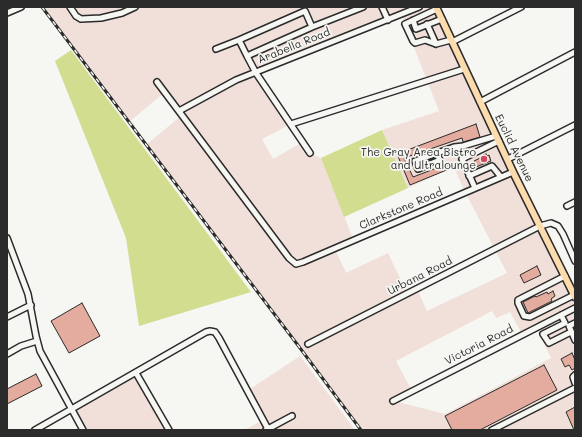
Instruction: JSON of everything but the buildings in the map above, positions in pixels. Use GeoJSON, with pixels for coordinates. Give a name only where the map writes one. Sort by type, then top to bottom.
{"type":"FeatureCollection","features":[{"type":"Feature","properties":{"kind":"main road","name":"Euclid Avenue"},"geometry":{"type":"LineString","coordinates":[[437,8],[464,69],[574,296]]}},
{"type":"Feature","properties":{"kind":"street"},"geometry":{"type":"LineString","coordinates":[[7,13],[21,7]]}},
{"type":"Feature","properties":{"kind":"street"},"geometry":{"type":"LineString","coordinates":[[70,7],[76,16],[81,19],[101,18],[135,7]]}},
{"type":"Feature","properties":{"kind":"street"},"geometry":{"type":"LineString","coordinates":[[247,56],[363,7]]}},
{"type":"Feature","properties":{"kind":"street"},"geometry":{"type":"LineString","coordinates":[[382,7],[388,20]]}},
{"type":"Feature","properties":{"kind":"street","name":"Arabella Road"},"geometry":{"type":"LineString","coordinates":[[179,111],[236,80],[419,7]]}},
{"type":"Feature","properties":{"kind":"street"},"geometry":{"type":"LineString","coordinates":[[437,8],[405,24],[415,43],[425,40],[436,44],[451,41],[521,7]]}},
{"type":"Feature","properties":{"kind":"street"},"geometry":{"type":"LineString","coordinates":[[216,49],[305,11],[312,28]]}},
{"type":"Feature","properties":{"kind":"street"},"geometry":{"type":"LineString","coordinates":[[413,20],[416,29],[442,19]]}},
{"type":"Feature","properties":{"kind":"street"},"geometry":{"type":"LineString","coordinates":[[427,24],[436,44]]}},
{"type":"Feature","properties":{"kind":"street"},"geometry":{"type":"LineString","coordinates":[[238,40],[256,73],[310,153]]}},
{"type":"Feature","properties":{"kind":"street"},"geometry":{"type":"LineString","coordinates":[[480,102],[575,52]]}},
{"type":"Feature","properties":{"kind":"street"},"geometry":{"type":"LineString","coordinates":[[291,124],[464,69]]}},
{"type":"Feature","properties":{"kind":"street"},"geometry":{"type":"LineString","coordinates":[[158,82],[179,111]]}},
{"type":"Feature","properties":{"kind":"street","name":"Clarkstone Road"},"geometry":{"type":"LineString","coordinates":[[179,111],[289,258],[296,264],[513,172]]}},
{"type":"Feature","properties":{"kind":"street"},"geometry":{"type":"LineString","coordinates":[[508,159],[575,125]]}},
{"type":"Feature","properties":{"kind":"street"},"geometry":{"type":"LineString","coordinates":[[437,154],[454,147],[498,138]]}},
{"type":"Feature","properties":{"kind":"street"},"geometry":{"type":"LineString","coordinates":[[474,188],[462,158],[498,138]]}},
{"type":"Feature","properties":{"kind":"street"},"geometry":{"type":"LineString","coordinates":[[469,176],[492,166],[502,177]]}},
{"type":"Feature","properties":{"kind":"street"},"geometry":{"type":"LineString","coordinates":[[567,206],[575,202]]}},
{"type":"Feature","properties":{"kind":"street"},"geometry":{"type":"LineString","coordinates":[[540,226],[551,223],[558,226],[575,261]]}},
{"type":"Feature","properties":{"kind":"street","name":"Urbana Road"},"geometry":{"type":"LineString","coordinates":[[308,344],[540,226]]}},
{"type":"Feature","properties":{"kind":"street"},"geometry":{"type":"LineString","coordinates":[[7,238],[28,294],[40,351],[83,430]]}},
{"type":"Feature","properties":{"kind":"street"},"geometry":{"type":"LineString","coordinates":[[565,276],[518,300],[518,303],[524,316],[530,318],[574,296]]}},
{"type":"Feature","properties":{"kind":"street"},"geometry":{"type":"LineString","coordinates":[[7,318],[31,305]]}},
{"type":"Feature","properties":{"kind":"street","name":"Victoria Road"},"geometry":{"type":"LineString","coordinates":[[393,401],[575,308]]}},
{"type":"Feature","properties":{"kind":"street"},"geometry":{"type":"LineString","coordinates":[[561,314],[575,340]]}},
{"type":"Feature","properties":{"kind":"street"},"geometry":{"type":"LineString","coordinates":[[568,327],[575,323]]}},
{"type":"Feature","properties":{"kind":"street"},"geometry":{"type":"LineString","coordinates":[[35,430],[210,331],[215,332],[219,338],[267,430],[292,416]]}},
{"type":"Feature","properties":{"kind":"street"},"geometry":{"type":"LineString","coordinates":[[7,354],[21,346],[37,341]]}},
{"type":"Feature","properties":{"kind":"street"},"geometry":{"type":"LineString","coordinates":[[136,373],[169,430]]}},
{"type":"Feature","properties":{"kind":"street"},"geometry":{"type":"LineString","coordinates":[[575,375],[573,377],[575,382]]}},
{"type":"Feature","properties":{"kind":"street"},"geometry":{"type":"LineString","coordinates":[[492,430],[501,428],[575,388]]}},
{"type":"Feature","properties":{"kind":"shaded area"},"geometry":{"type":"Polygon","coordinates":[[[42,7],[436,7],[575,297],[575,430],[361,430],[146,145],[182,115],[165,92],[129,122],[42,7]],[[401,14],[256,73],[291,124],[262,139],[273,159],[303,142],[310,153],[321,158],[354,241],[335,249],[346,273],[388,253],[407,293],[417,289],[427,311],[507,273],[463,188],[454,167],[408,188],[382,130],[439,111],[401,14]],[[492,311],[396,361],[412,391],[394,401],[445,414],[551,358],[536,327],[522,334],[510,312],[496,318],[492,311]]]}},
{"type":"Feature","properties":{"kind":"shaded area"},"geometry":{"type":"Polygon","coordinates":[[[300,356],[355,430],[244,430],[263,420],[247,391],[300,356]]]}},
{"type":"Feature","properties":{"kind":"shaded area"},"geometry":{"type":"Polygon","coordinates":[[[136,373],[169,430],[83,430],[71,410],[136,373]]]}},
{"type":"Feature","properties":{"kind":"green space"},"geometry":{"type":"Polygon","coordinates":[[[71,50],[251,292],[139,326],[126,238],[55,61],[71,50]]]}},
{"type":"Feature","properties":{"kind":"green space"},"geometry":{"type":"Polygon","coordinates":[[[382,130],[408,188],[344,217],[321,158],[382,130]]]}},
{"type":"Feature","properties":{"kind":"railway"},"geometry":{"type":"LineString","coordinates":[[42,7],[361,430]]}},
{"type":"Feature","properties":{"kind":"place","name":"The Gray Area Bistro and Ultralounge"},"geometry":{"type":"Point","coordinates":[484,159]}}]}
